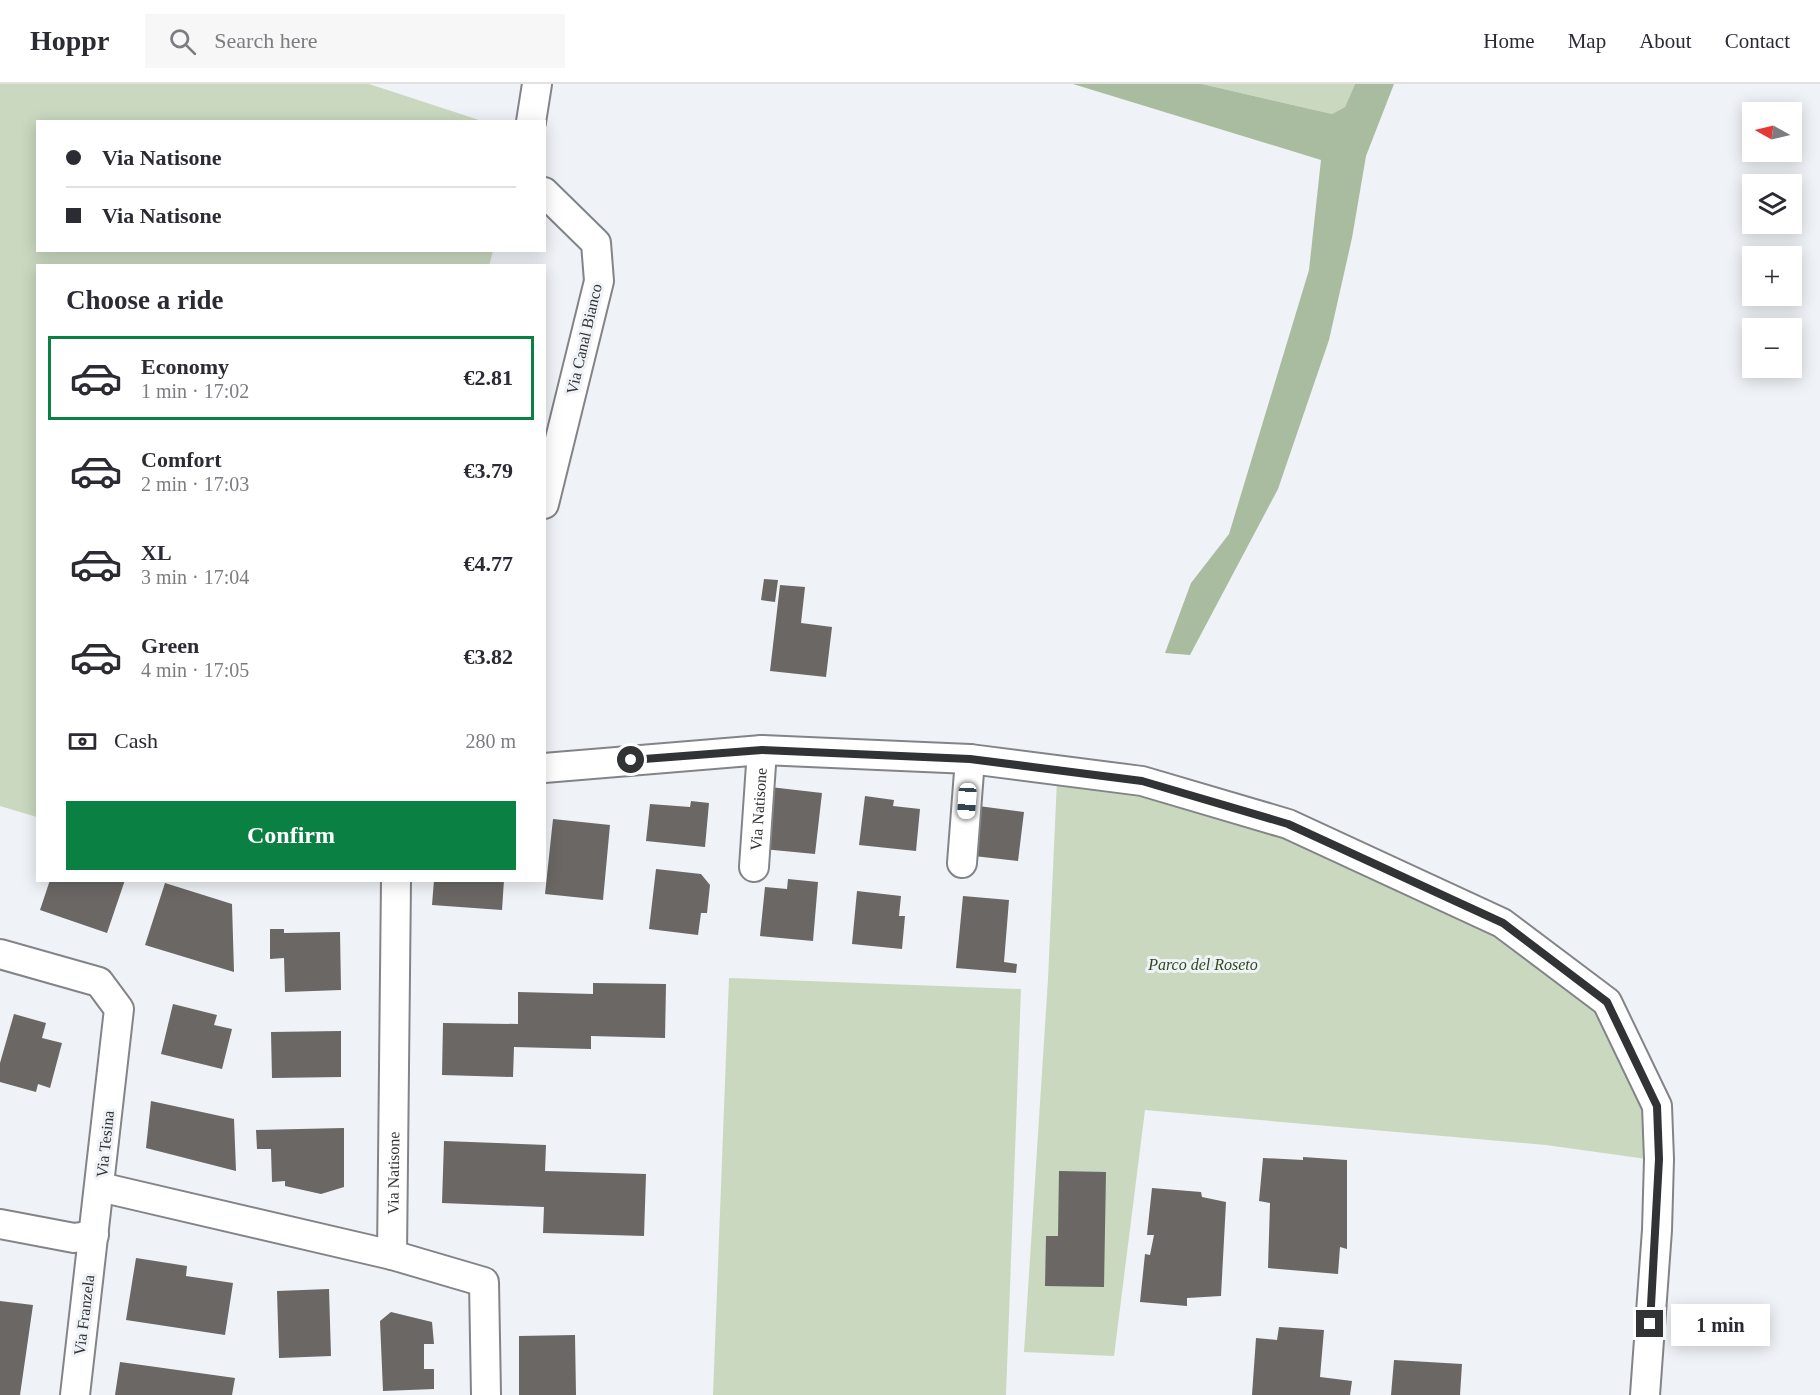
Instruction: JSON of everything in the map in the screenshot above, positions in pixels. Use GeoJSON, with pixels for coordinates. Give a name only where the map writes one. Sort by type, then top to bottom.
{"type":"FeatureCollection","features":[{"type":"Feature","properties":{"kind":"street"},"geometry":{"type":"LineString","coordinates":[[531,120],[537,84]]}},
{"type":"Feature","properties":{"kind":"street","name":"Via Canal Bianco"},"geometry":{"type":"LineString","coordinates":[[546,194],[596,243],[599,281],[546,496]]}},
{"type":"Feature","properties":{"kind":"street","name":"Via Natisone"},"geometry":{"type":"LineString","coordinates":[[754,867],[762,750]]}},
{"type":"Feature","properties":{"kind":"street","name":"Via Natisone"},"geometry":{"type":"LineString","coordinates":[[546,768],[762,750],[970,759],[1142,781],[1288,824],[1503,923],[1607,1002],[1657,1106],[1659,1159],[1657,1230],[1645,1395]]}},
{"type":"Feature","properties":{"kind":"street"},"geometry":{"type":"LineString","coordinates":[[962,863],[970,759]]}},
{"type":"Feature","properties":{"kind":"street","name":"Via Natisone"},"geometry":{"type":"LineString","coordinates":[[392,1255],[396,882]]}},
{"type":"Feature","properties":{"kind":"street","name":"Via Tesina"},"geometry":{"type":"LineString","coordinates":[[0,954],[99,982],[119,1009],[100,1187],[392,1255]]}},
{"type":"Feature","properties":{"kind":"street","name":"Via Franzela"},"geometry":{"type":"LineString","coordinates":[[75,1395],[100,1187]]}},
{"type":"Feature","properties":{"kind":"street"},"geometry":{"type":"LineString","coordinates":[[0,1224],[74,1238],[94,1235]]}},
{"type":"Feature","properties":{"kind":"street"},"geometry":{"type":"LineString","coordinates":[[392,1255],[484,1282],[486,1395]]}},
{"type":"Feature","properties":{"kind":"green space"},"geometry":{"type":"Polygon","coordinates":[[[0,84],[369,84],[479,120],[36,120],[36,252],[493,252],[490,264],[36,264],[36,817],[0,806],[0,84]]]}},
{"type":"Feature","properties":{"kind":"green space"},"geometry":{"type":"Polygon","coordinates":[[[1073,84],[1202,84],[1332,114],[1345,107],[1355,84],[1394,84],[1366,156],[1352,238],[1329,340],[1278,489],[1190,655],[1165,653],[1191,583],[1229,534],[1309,270],[1321,160],[1073,84]]]}},
{"type":"Feature","properties":{"kind":"green space"},"geometry":{"type":"Polygon","coordinates":[[[1202,84],[1355,84],[1345,107],[1332,114],[1202,84]]]}},
{"type":"Feature","properties":{"kind":"green space","name":"Parco del Roseto"},"geometry":{"type":"Polygon","coordinates":[[[1057,780],[1096,783],[1287,832],[1500,929],[1601,1008],[1650,1110],[1661,1161],[1546,1145],[1145,1110],[1114,1356],[1024,1352],[1048,979],[1057,780]]]}},
{"type":"Feature","properties":{"kind":"green space"},"geometry":{"type":"Polygon","coordinates":[[[729,978],[1021,989],[1006,1395],[713,1395],[729,978]]]}},
{"type":"Feature","properties":{"kind":"building"},"geometry":{"type":"Polygon","coordinates":[[[764,579],[778,580],[775,602],[761,600],[764,579]]]}},
{"type":"Feature","properties":{"kind":"building"},"geometry":{"type":"Polygon","coordinates":[[[780,585],[805,587],[801,623],[832,627],[826,677],[770,671],[780,585]]]}},
{"type":"Feature","properties":{"kind":"building"},"geometry":{"type":"Polygon","coordinates":[[[770,787],[822,793],[815,854],[763,849],[770,787]]]}},
{"type":"Feature","properties":{"kind":"building"},"geometry":{"type":"Polygon","coordinates":[[[865,796],[894,800],[893,806],[920,809],[916,851],[859,845],[865,796]]]}},
{"type":"Feature","properties":{"kind":"building"},"geometry":{"type":"Polygon","coordinates":[[[691,801],[709,803],[705,847],[646,841],[650,804],[690,807],[691,801]]]}},
{"type":"Feature","properties":{"kind":"building"},"geometry":{"type":"Polygon","coordinates":[[[971,805],[1024,812],[1018,861],[965,855],[971,805]]]}},
{"type":"Feature","properties":{"kind":"building"},"geometry":{"type":"Polygon","coordinates":[[[553,819],[610,825],[603,900],[545,894],[553,819]]]}},
{"type":"Feature","properties":{"kind":"building"},"geometry":{"type":"Polygon","coordinates":[[[656,869],[701,874],[710,885],[707,913],[701,913],[698,935],[649,929],[656,869]]]}},
{"type":"Feature","properties":{"kind":"building"},"geometry":{"type":"Polygon","coordinates":[[[788,879],[818,882],[813,941],[760,936],[765,887],[787,889],[788,879]]]}},
{"type":"Feature","properties":{"kind":"building"},"geometry":{"type":"Polygon","coordinates":[[[49,882],[124,882],[107,933],[40,910],[49,882]]]}},
{"type":"Feature","properties":{"kind":"building"},"geometry":{"type":"Polygon","coordinates":[[[434,882],[504,882],[502,910],[432,905],[434,882]]]}},
{"type":"Feature","properties":{"kind":"building"},"geometry":{"type":"Polygon","coordinates":[[[165,883],[232,904],[234,972],[145,945],[165,883]]]}},
{"type":"Feature","properties":{"kind":"building"},"geometry":{"type":"Polygon","coordinates":[[[857,891],[901,896],[899,916],[905,916],[902,949],[852,944],[857,891]]]}},
{"type":"Feature","properties":{"kind":"building"},"geometry":{"type":"Polygon","coordinates":[[[963,896],[1009,900],[1004,962],[1017,964],[1016,973],[956,968],[963,896]]]}},
{"type":"Feature","properties":{"kind":"building"},"geometry":{"type":"Polygon","coordinates":[[[270,929],[284,929],[284,933],[340,932],[341,990],[285,992],[284,958],[270,959],[270,929]]]}},
{"type":"Feature","properties":{"kind":"building"},"geometry":{"type":"Polygon","coordinates":[[[593,983],[666,984],[665,1038],[591,1036],[591,1049],[514,1047],[513,1077],[442,1075],[443,1023],[518,1024],[518,992],[593,994],[593,983]]]}},
{"type":"Feature","properties":{"kind":"building"},"geometry":{"type":"Polygon","coordinates":[[[173,1004],[217,1015],[214,1025],[232,1029],[222,1069],[161,1054],[173,1004]]]}},
{"type":"Feature","properties":{"kind":"building"},"geometry":{"type":"Polygon","coordinates":[[[14,1014],[46,1023],[42,1038],[62,1043],[50,1088],[38,1084],[36,1092],[0,1082],[0,1063],[14,1014]]]}},
{"type":"Feature","properties":{"kind":"building"},"geometry":{"type":"Polygon","coordinates":[[[341,1031],[341,1077],[272,1078],[271,1032],[341,1031]]]}},
{"type":"Feature","properties":{"kind":"building"},"geometry":{"type":"Polygon","coordinates":[[[151,1101],[234,1119],[236,1171],[146,1148],[151,1101]]]}},
{"type":"Feature","properties":{"kind":"building"},"geometry":{"type":"Polygon","coordinates":[[[344,1128],[344,1187],[321,1194],[285,1186],[285,1181],[272,1182],[271,1149],[257,1149],[256,1130],[344,1128]]]}},
{"type":"Feature","properties":{"kind":"building"},"geometry":{"type":"Polygon","coordinates":[[[444,1141],[546,1145],[545,1171],[646,1174],[644,1236],[543,1233],[544,1207],[442,1203],[444,1141]]]}},
{"type":"Feature","properties":{"kind":"building"},"geometry":{"type":"Polygon","coordinates":[[[1303,1157],[1347,1160],[1347,1249],[1340,1247],[1338,1274],[1268,1268],[1270,1203],[1259,1201],[1263,1158],[1303,1160],[1303,1157]]]}},
{"type":"Feature","properties":{"kind":"building"},"geometry":{"type":"Polygon","coordinates":[[[1059,1171],[1106,1172],[1104,1287],[1045,1286],[1046,1236],[1058,1236],[1059,1171]]]}},
{"type":"Feature","properties":{"kind":"building"},"geometry":{"type":"Polygon","coordinates":[[[1152,1188],[1201,1192],[1202,1197],[1226,1202],[1221,1296],[1187,1298],[1187,1306],[1140,1302],[1145,1254],[1150,1255],[1154,1235],[1147,1235],[1152,1188]]]}},
{"type":"Feature","properties":{"kind":"building"},"geometry":{"type":"Polygon","coordinates":[[[136,1258],[187,1266],[186,1276],[233,1283],[225,1335],[126,1320],[136,1258]]]}},
{"type":"Feature","properties":{"kind":"building"},"geometry":{"type":"Polygon","coordinates":[[[329,1289],[331,1356],[279,1358],[277,1291],[329,1289]]]}},
{"type":"Feature","properties":{"kind":"building"},"geometry":{"type":"Polygon","coordinates":[[[0,1301],[33,1305],[20,1395],[0,1395],[0,1301]]]}},
{"type":"Feature","properties":{"kind":"building"},"geometry":{"type":"Polygon","coordinates":[[[391,1312],[432,1322],[434,1344],[424,1344],[424,1369],[434,1369],[434,1389],[383,1391],[380,1321],[391,1312]]]}},
{"type":"Feature","properties":{"kind":"building"},"geometry":{"type":"Polygon","coordinates":[[[1279,1327],[1324,1330],[1320,1377],[1352,1381],[1350,1395],[1252,1395],[1256,1338],[1277,1340],[1279,1327]]]}},
{"type":"Feature","properties":{"kind":"building"},"geometry":{"type":"Polygon","coordinates":[[[575,1335],[576,1395],[519,1395],[519,1336],[575,1335]]]}},
{"type":"Feature","properties":{"kind":"building"},"geometry":{"type":"Polygon","coordinates":[[[1394,1360],[1462,1364],[1460,1395],[1391,1395],[1394,1360]]]}},
{"type":"Feature","properties":{"kind":"building"},"geometry":{"type":"Polygon","coordinates":[[[120,1362],[235,1378],[232,1395],[115,1395],[120,1362]]]}},
{"type":"Feature","properties":{"kind":"route"},"geometry":{"type":"LineString","coordinates":[[631,760],[762,750],[970,759],[1142,781],[1288,824],[1503,923],[1607,1002],[1657,1106],[1659,1159],[1657,1230],[1650,1324]]}}]}
